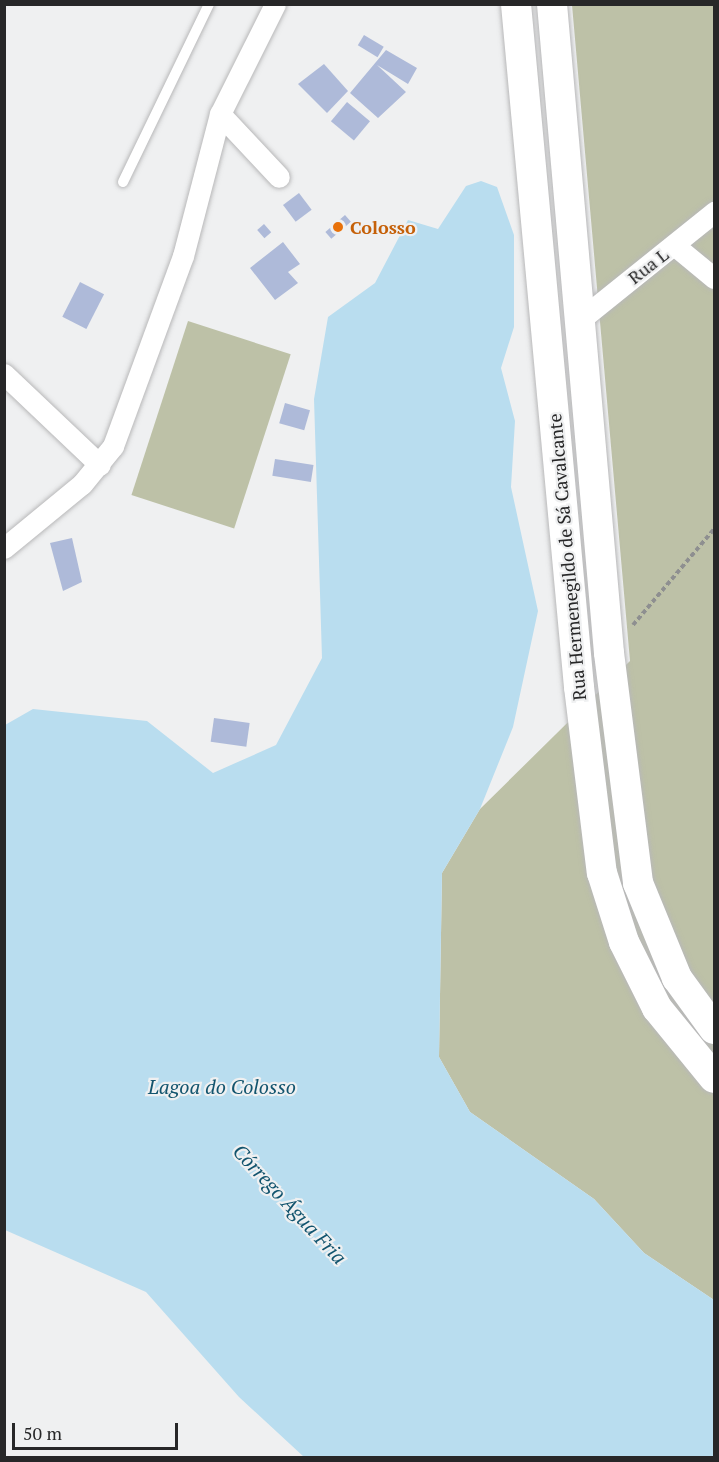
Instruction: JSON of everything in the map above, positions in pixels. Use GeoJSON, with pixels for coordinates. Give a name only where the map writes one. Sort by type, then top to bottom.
{"type":"FeatureCollection","features":[{"type":"Feature","properties":{"kind":"street"},"geometry":{"type":"LineString","coordinates":[[4,548],[100,465],[129,411],[183,256],[220,114],[275,4]]}},
{"type":"Feature","properties":{"kind":"street","name":"Rua Hermenegildo de Sá Cavalcante"},"geometry":{"type":"LineString","coordinates":[[516,4],[578,676],[602,873],[624,942],[657,1008],[714,1078]]}},
{"type":"Feature","properties":{"kind":"street","name":"Rua Hermenegildo de Sá Cavalcante"},"geometry":{"type":"LineString","coordinates":[[552,4],[609,653],[638,883],[677,978],[714,1029]]}},
{"type":"Feature","properties":{"kind":"street"},"geometry":{"type":"LineString","coordinates":[[220,114],[279,177]]}},
{"type":"Feature","properties":{"kind":"street","name":"Rua L"},"geometry":{"type":"LineString","coordinates":[[580,320],[714,212]]}},
{"type":"Feature","properties":{"kind":"street"},"geometry":{"type":"LineString","coordinates":[[674,245],[714,278]]}},
{"type":"Feature","properties":{"kind":"street"},"geometry":{"type":"LineString","coordinates":[[4,374],[100,465]]}},
{"type":"Feature","properties":{"kind":"lane"},"geometry":{"type":"LineString","coordinates":[[123,182],[210,4]]}},
{"type":"Feature","properties":{"kind":"path"},"geometry":{"type":"LineString","coordinates":[[609,653],[714,529]]}},
{"type":"Feature","properties":{"kind":"green space"},"geometry":{"type":"Polygon","coordinates":[[[572,5],[714,5],[714,1300],[644,1253],[594,1199],[470,1112],[439,1057],[442,873],[480,809],[630,661],[572,5]]]}},
{"type":"Feature","properties":{"kind":"green space"},"geometry":{"type":"Polygon","coordinates":[[[188,321],[291,354],[234,528],[131,495],[188,321]]]}},
{"type":"Feature","properties":{"kind":"water","name":"Lagoa do Colosso"},"geometry":{"type":"Polygon","coordinates":[[[481,181],[497,187],[514,235],[514,327],[501,368],[515,421],[511,487],[538,611],[513,727],[480,809],[442,873],[439,1057],[470,1112],[594,1199],[644,1253],[714,1300],[714,1457],[304,1457],[239,1397],[146,1292],[5,1230],[5,725],[33,709],[147,721],[213,773],[276,745],[322,658],[314,399],[328,317],[375,283],[408,220],[438,229],[466,186],[481,181]]]}},
{"type":"Feature","properties":{"kind":"building"},"geometry":{"type":"Polygon","coordinates":[[[364,35],[384,47],[378,57],[358,45],[364,35]]]}},
{"type":"Feature","properties":{"kind":"building"},"geometry":{"type":"Polygon","coordinates":[[[386,50],[417,68],[408,84],[377,65],[406,92],[378,118],[350,93],[386,50]]]}},
{"type":"Feature","properties":{"kind":"building"},"geometry":{"type":"Polygon","coordinates":[[[324,64],[348,91],[327,113],[298,84],[324,64]]]}},
{"type":"Feature","properties":{"kind":"building"},"geometry":{"type":"Polygon","coordinates":[[[347,102],[370,121],[354,140],[331,121],[347,102]]]}},
{"type":"Feature","properties":{"kind":"building"},"geometry":{"type":"Polygon","coordinates":[[[299,193],[312,210],[296,222],[283,205],[299,193]]]}},
{"type":"Feature","properties":{"kind":"building","name":"Colosso"},"geometry":{"type":"Polygon","coordinates":[[[345,215],[351,222],[331,239],[325,232],[345,215]]]}},
{"type":"Feature","properties":{"kind":"building"},"geometry":{"type":"Polygon","coordinates":[[[264,224],[271,232],[264,238],[257,230],[264,224]]]}},
{"type":"Feature","properties":{"kind":"building"},"geometry":{"type":"Polygon","coordinates":[[[283,242],[300,264],[288,272],[298,283],[275,300],[250,268],[283,242]]]}},
{"type":"Feature","properties":{"kind":"building"},"geometry":{"type":"Polygon","coordinates":[[[80,282],[104,294],[86,329],[62,317],[80,282]]]}},
{"type":"Feature","properties":{"kind":"building"},"geometry":{"type":"Polygon","coordinates":[[[285,403],[310,410],[304,430],[279,423],[285,403]]]}},
{"type":"Feature","properties":{"kind":"building"},"geometry":{"type":"Polygon","coordinates":[[[275,459],[314,465],[311,482],[272,476],[275,459]]]}},
{"type":"Feature","properties":{"kind":"building"},"geometry":{"type":"Polygon","coordinates":[[[72,538],[82,582],[63,591],[50,543],[72,538]]]}},
{"type":"Feature","properties":{"kind":"building"},"geometry":{"type":"Polygon","coordinates":[[[214,718],[250,723],[246,747],[211,742],[214,718]]]}},
{"type":"Feature","properties":{"kind":"place","name":"Colosso"},"geometry":{"type":"Point","coordinates":[338,227]}},
{"type":"Feature","properties":{"kind":"water label","name":"Córrego Água Fria"},"geometry":{"type":"Point","coordinates":[290,1204]}}]}
